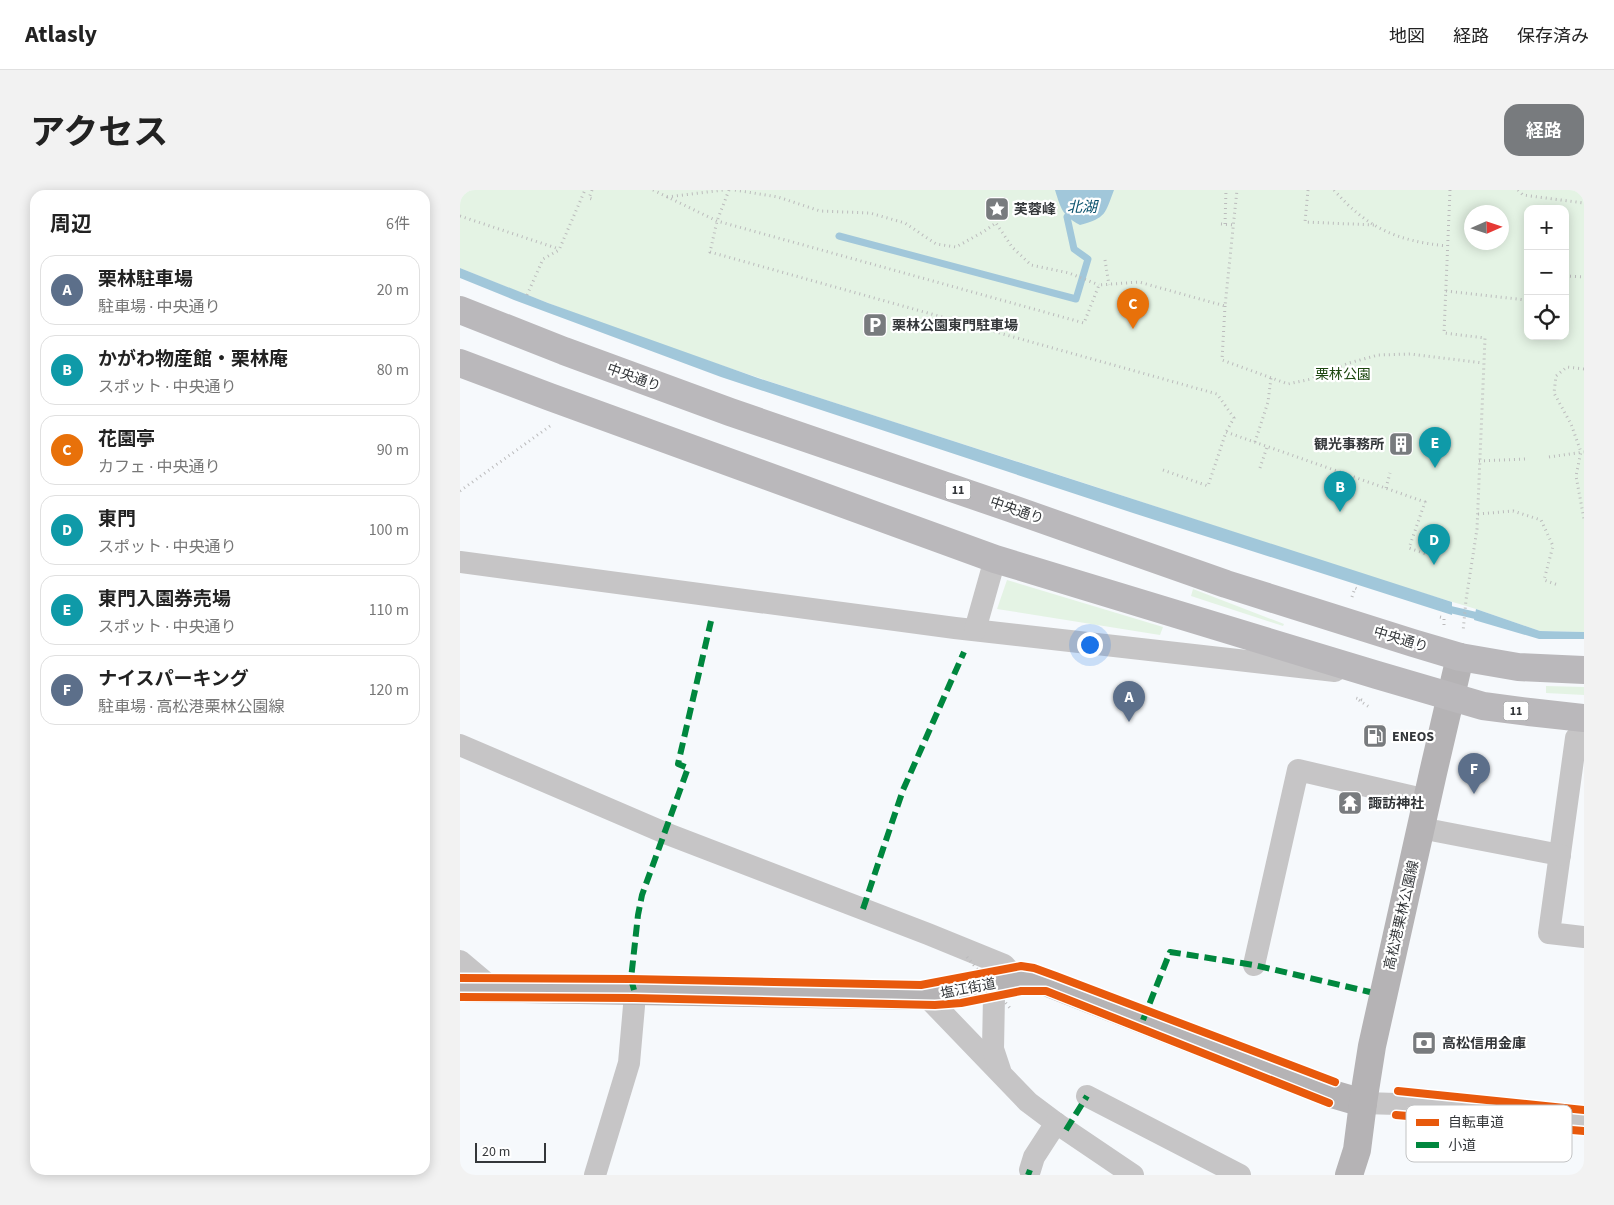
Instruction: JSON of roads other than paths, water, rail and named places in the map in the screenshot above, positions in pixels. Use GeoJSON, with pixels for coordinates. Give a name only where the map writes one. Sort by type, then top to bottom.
{"type":"FeatureCollection","features":[{"type":"Feature","properties":{"kind":"highway","name":"中央通り"},"geometry":{"type":"LineString","coordinates":[[460,310],[564,352],[730,412],[1001,504],[1226,584],[1413,644],[1461,647],[1518,667],[1584,670]]}},
{"type":"Feature","properties":{"kind":"highway","name":"11"},"geometry":{"type":"LineString","coordinates":[[460,363],[995,559],[1377,676],[1483,706],[1529,712],[1580,728]]}},
{"type":"Feature","properties":{"kind":"main road","name":"高松港栗林公園線"},"geometry":{"type":"LineString","coordinates":[[1349,1175],[1357,1150],[1372,1046],[1461,647]]}},
{"type":"Feature","properties":{"kind":"main road","name":"塩江街道"},"geometry":{"type":"LineString","coordinates":[[460,988],[926,996],[1007,988],[1029,978],[1043,981],[1332,1094],[1363,1102]]}},
{"type":"Feature","properties":{"kind":"street"},"geometry":{"type":"LineString","coordinates":[[974,630],[995,559]]}},
{"type":"Feature","properties":{"kind":"street"},"geometry":{"type":"LineString","coordinates":[[460,562],[974,630],[1377,676]]}},
{"type":"Feature","properties":{"kind":"street"},"geometry":{"type":"LineString","coordinates":[[1580,728],[1548,933],[1584,937]]}},
{"type":"Feature","properties":{"kind":"street"},"geometry":{"type":"LineString","coordinates":[[460,745],[665,833],[928,934],[1004,966],[1007,988],[993,1049],[1002,1074]]}},
{"type":"Feature","properties":{"kind":"street"},"geometry":{"type":"LineString","coordinates":[[1254,965],[1298,770],[1427,800]]}},
{"type":"Feature","properties":{"kind":"street"},"geometry":{"type":"LineString","coordinates":[[1436,830],[1560,855]]}},
{"type":"Feature","properties":{"kind":"street"},"geometry":{"type":"LineString","coordinates":[[460,961],[492,988]]}},
{"type":"Feature","properties":{"kind":"street"},"geometry":{"type":"LineString","coordinates":[[595,1175],[629,1063],[634,990]]}},
{"type":"Feature","properties":{"kind":"street"},"geometry":{"type":"LineString","coordinates":[[926,996],[1028,1102],[1133,1175]]}},
{"type":"Feature","properties":{"kind":"street"},"geometry":{"type":"LineString","coordinates":[[1087,1096],[1240,1175]]}},
{"type":"Feature","properties":{"kind":"street"},"geometry":{"type":"LineString","coordinates":[[1363,1102],[1409,1105]]}},
{"type":"Feature","properties":{"kind":"street"},"geometry":{"type":"LineString","coordinates":[[1030,1170],[1034,1157],[1056,1123]]}},
{"type":"Feature","properties":{"kind":"water","name":"北湖"},"geometry":{"type":"Polygon","coordinates":[[[1055,190],[1114,190],[1109,205],[1103,214],[1095,220],[1080,225],[1069,218],[1063,211],[1055,190]]]}},
{"type":"Feature","properties":{"kind":"water"},"geometry":{"type":"Polygon","coordinates":[[[460,268],[548,303],[758,378],[1452,602],[1452,615],[1133,513],[721,377],[460,278],[460,268]]]}},
{"type":"Feature","properties":{"kind":"water"},"geometry":{"type":"Polygon","coordinates":[[[1476,609],[1540,631],[1584,632],[1584,639],[1539,639],[1474,620],[1476,609]]]}},
{"type":"Feature","properties":{"kind":"waterway"},"geometry":{"type":"LineString","coordinates":[[839,236],[1076,299],[1088,259],[1074,249],[1067,217]]}},
{"type":"Feature","properties":{"kind":"waterway"},"geometry":{"type":"LineString","coordinates":[[1444,608],[1482,617]]}},
{"type":"Feature","properties":{"kind":"place","name":"芙蓉峰"},"geometry":{"type":"Point","coordinates":[997,209]}},
{"type":"Feature","properties":{"kind":"place","name":"栗林公園東門駐車場"},"geometry":{"type":"Point","coordinates":[875,325]}},
{"type":"Feature","properties":{"kind":"place","name":"花園亭"},"geometry":{"type":"Point","coordinates":[1133,329]}},
{"type":"Feature","properties":{"kind":"place","name":"観光事務所"},"geometry":{"type":"Point","coordinates":[1401,444]}},
{"type":"Feature","properties":{"kind":"place","name":"東門入園券売場"},"geometry":{"type":"Point","coordinates":[1435,468]}},
{"type":"Feature","properties":{"kind":"place","name":"かがわ物産館・栗林庵"},"geometry":{"type":"Point","coordinates":[1340,512]}},
{"type":"Feature","properties":{"kind":"place","name":"東門"},"geometry":{"type":"Point","coordinates":[1434,565]}},
{"type":"Feature","properties":{"kind":"place","name":"栗林駐車場"},"geometry":{"type":"Point","coordinates":[1129,722]}},
{"type":"Feature","properties":{"kind":"place","name":"ENEOS"},"geometry":{"type":"Point","coordinates":[1375,736]}},
{"type":"Feature","properties":{"kind":"place","name":"ナイスパーキング"},"geometry":{"type":"Point","coordinates":[1474,794]}},
{"type":"Feature","properties":{"kind":"place","name":"諏訪神社"},"geometry":{"type":"Point","coordinates":[1350,803]}},
{"type":"Feature","properties":{"kind":"place","name":"高松信用金庫"},"geometry":{"type":"Point","coordinates":[1424,1043]}},
{"type":"Feature","properties":{"kind":"park label","name":"栗林公園"},"geometry":{"type":"Point","coordinates":[1343,374]}}]}
